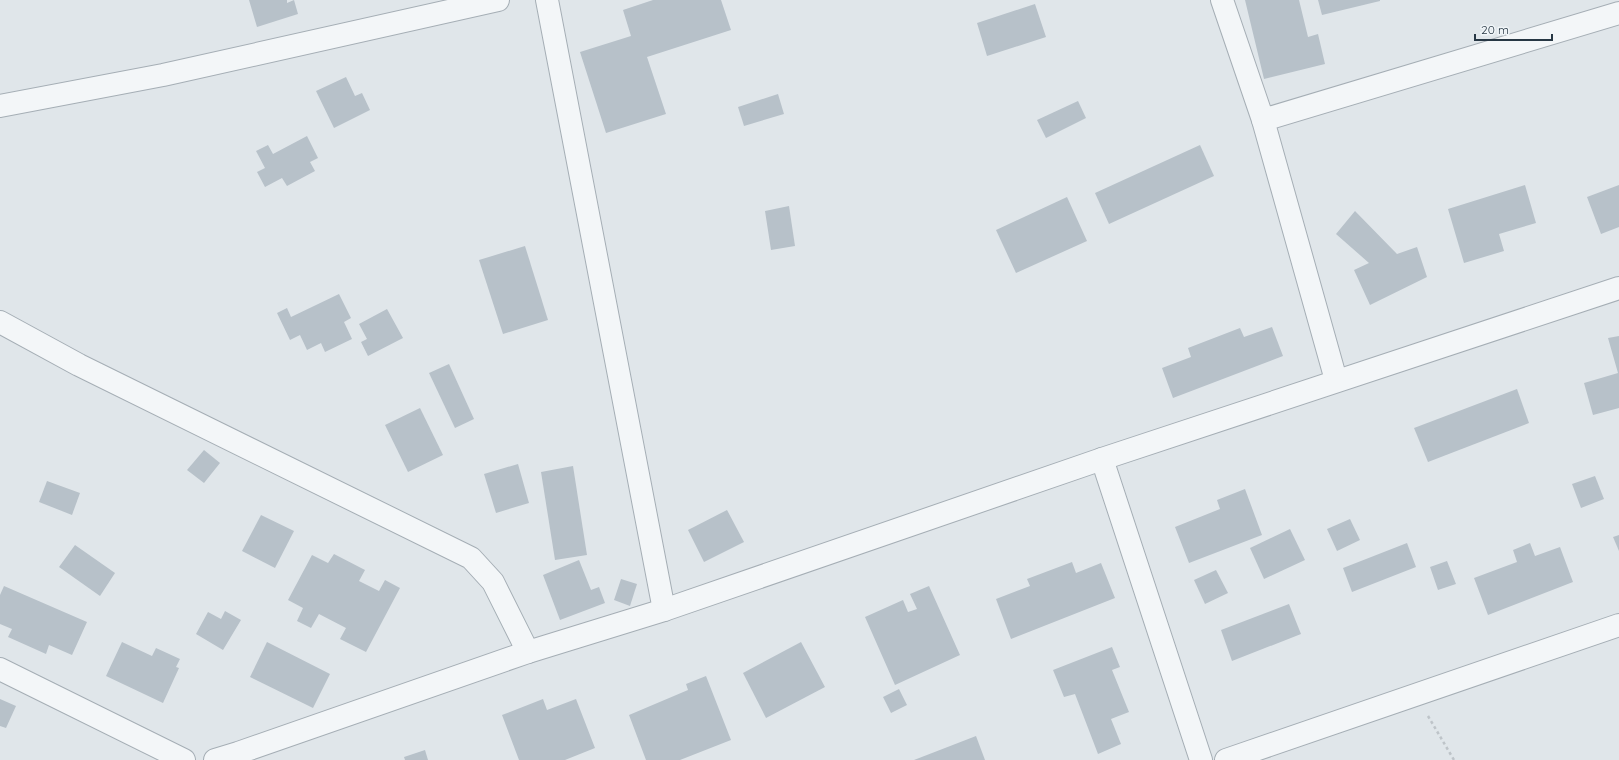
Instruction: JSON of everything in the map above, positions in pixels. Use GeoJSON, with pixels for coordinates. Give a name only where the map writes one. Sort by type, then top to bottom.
{"type":"FeatureCollection","features":[{"type":"Feature","properties":{"kind":"street"},"geometry":{"type":"LineString","coordinates":[[0,106],[163,75],[498,0]]}},
{"type":"Feature","properties":{"kind":"street"},"geometry":{"type":"LineString","coordinates":[[547,0],[664,610]]}},
{"type":"Feature","properties":{"kind":"street"},"geometry":{"type":"LineString","coordinates":[[1222,0],[1263,120],[1336,380]]}},
{"type":"Feature","properties":{"kind":"street"},"geometry":{"type":"LineString","coordinates":[[1263,120],[1619,13]]}},
{"type":"Feature","properties":{"kind":"street"},"geometry":{"type":"LineString","coordinates":[[215,760],[528,652],[664,610],[1336,380],[1619,288]]}},
{"type":"Feature","properties":{"kind":"street"},"geometry":{"type":"LineString","coordinates":[[0,322],[79,365],[471,558],[493,582],[528,652]]}},
{"type":"Feature","properties":{"kind":"street"},"geometry":{"type":"LineString","coordinates":[[1102,459],[1201,760]]}},
{"type":"Feature","properties":{"kind":"street"},"geometry":{"type":"LineString","coordinates":[[1226,760],[1619,625]]}},
{"type":"Feature","properties":{"kind":"street"},"geometry":{"type":"LineString","coordinates":[[0,669],[184,760]]}},
{"type":"Feature","properties":{"kind":"path"},"geometry":{"type":"LineString","coordinates":[[1415,695],[1454,760]]}},
{"type":"Feature","properties":{"kind":"building"},"geometry":{"type":"Polygon","coordinates":[[[249,0],[287,0],[287,3],[294,0],[298,14],[257,27],[249,0]]]}},
{"type":"Feature","properties":{"kind":"building"},"geometry":{"type":"Polygon","coordinates":[[[653,0],[721,0],[731,30],[647,57],[666,114],[606,133],[580,52],[631,36],[623,10],[653,0]]]}},
{"type":"Feature","properties":{"kind":"building"},"geometry":{"type":"Polygon","coordinates":[[[1245,0],[1299,0],[1308,37],[1318,34],[1325,64],[1264,79],[1245,0]]]}},
{"type":"Feature","properties":{"kind":"building"},"geometry":{"type":"Polygon","coordinates":[[[1318,0],[1380,0],[1380,1],[1322,15],[1318,0]]]}},
{"type":"Feature","properties":{"kind":"building"},"geometry":{"type":"Polygon","coordinates":[[[1035,4],[1046,37],[987,56],[977,23],[1035,4]]]}},
{"type":"Feature","properties":{"kind":"building"},"geometry":{"type":"Polygon","coordinates":[[[346,77],[355,96],[362,93],[370,110],[334,128],[316,91],[346,77]]]}},
{"type":"Feature","properties":{"kind":"building"},"geometry":{"type":"Polygon","coordinates":[[[778,94],[784,114],[744,126],[738,107],[778,94]]]}},
{"type":"Feature","properties":{"kind":"building"},"geometry":{"type":"Polygon","coordinates":[[[1078,101],[1086,118],[1046,138],[1037,120],[1078,101]]]}},
{"type":"Feature","properties":{"kind":"building"},"geometry":{"type":"Polygon","coordinates":[[[307,136],[318,158],[310,162],[315,171],[287,186],[282,178],[265,187],[257,172],[265,168],[256,151],[268,145],[273,154],[307,136]]]}},
{"type":"Feature","properties":{"kind":"building"},"geometry":{"type":"Polygon","coordinates":[[[1200,145],[1214,176],[1109,224],[1095,193],[1200,145]]]}},
{"type":"Feature","properties":{"kind":"building"},"geometry":{"type":"Polygon","coordinates":[[[1525,185],[1536,223],[1499,234],[1504,251],[1464,263],[1448,209],[1525,185]]]}},
{"type":"Feature","properties":{"kind":"building"},"geometry":{"type":"Polygon","coordinates":[[[1619,185],[1619,227],[1601,234],[1587,197],[1619,185]]]}},
{"type":"Feature","properties":{"kind":"building"},"geometry":{"type":"Polygon","coordinates":[[[1067,197],[1087,241],[1016,273],[996,230],[1067,197]]]}},
{"type":"Feature","properties":{"kind":"building"},"geometry":{"type":"Polygon","coordinates":[[[789,206],[795,246],[771,250],[765,211],[789,206]]]}},
{"type":"Feature","properties":{"kind":"building"},"geometry":{"type":"Polygon","coordinates":[[[1355,211],[1397,254],[1417,247],[1427,277],[1370,305],[1354,270],[1369,263],[1336,234],[1355,211]]]}},
{"type":"Feature","properties":{"kind":"building"},"geometry":{"type":"Polygon","coordinates":[[[525,246],[548,320],[503,334],[479,260],[525,246]]]}},
{"type":"Feature","properties":{"kind":"building"},"geometry":{"type":"Polygon","coordinates":[[[339,294],[351,318],[344,322],[352,339],[325,352],[321,343],[307,350],[300,335],[290,340],[277,313],[287,308],[291,317],[339,294]]]}},
{"type":"Feature","properties":{"kind":"building"},"geometry":{"type":"Polygon","coordinates":[[[387,309],[403,338],[368,356],[361,342],[367,339],[359,324],[387,309]]]}},
{"type":"Feature","properties":{"kind":"building"},"geometry":{"type":"Polygon","coordinates":[[[1272,327],[1283,356],[1173,398],[1162,368],[1191,357],[1188,348],[1240,328],[1244,337],[1272,327]]]}},
{"type":"Feature","properties":{"kind":"building"},"geometry":{"type":"Polygon","coordinates":[[[1619,336],[1619,408],[1593,415],[1584,383],[1618,373],[1608,338],[1619,336]]]}},
{"type":"Feature","properties":{"kind":"building"},"geometry":{"type":"Polygon","coordinates":[[[449,364],[474,419],[455,428],[429,373],[449,364]]]}},
{"type":"Feature","properties":{"kind":"building"},"geometry":{"type":"Polygon","coordinates":[[[1517,389],[1529,423],[1428,462],[1414,428],[1517,389]]]}},
{"type":"Feature","properties":{"kind":"building"},"geometry":{"type":"Polygon","coordinates":[[[420,408],[443,455],[408,472],[385,425],[420,408]]]}},
{"type":"Feature","properties":{"kind":"building"},"geometry":{"type":"Polygon","coordinates":[[[204,450],[220,463],[204,483],[187,470],[204,450]]]}},
{"type":"Feature","properties":{"kind":"building"},"geometry":{"type":"Polygon","coordinates":[[[518,464],[529,503],[496,513],[484,474],[518,464]]]}},
{"type":"Feature","properties":{"kind":"building"},"geometry":{"type":"Polygon","coordinates":[[[573,466],[587,555],[555,560],[541,472],[573,466]]]}},
{"type":"Feature","properties":{"kind":"building"},"geometry":{"type":"Polygon","coordinates":[[[1595,476],[1604,499],[1581,508],[1572,484],[1595,476]]]}},
{"type":"Feature","properties":{"kind":"building"},"geometry":{"type":"Polygon","coordinates":[[[47,481],[80,493],[72,515],[39,502],[47,481]]]}},
{"type":"Feature","properties":{"kind":"building"},"geometry":{"type":"Polygon","coordinates":[[[1245,489],[1262,535],[1189,563],[1175,527],[1220,509],[1217,500],[1245,489]]]}},
{"type":"Feature","properties":{"kind":"building"},"geometry":{"type":"Polygon","coordinates":[[[727,510],[744,542],[704,562],[688,530],[727,510]]]}},
{"type":"Feature","properties":{"kind":"building"},"geometry":{"type":"Polygon","coordinates":[[[261,515],[294,531],[275,568],[242,551],[261,515]]]}},
{"type":"Feature","properties":{"kind":"building"},"geometry":{"type":"Polygon","coordinates":[[[1350,519],[1360,540],[1337,551],[1327,529],[1350,519]]]}},
{"type":"Feature","properties":{"kind":"building"},"geometry":{"type":"Polygon","coordinates":[[[1290,529],[1305,560],[1264,579],[1250,548],[1290,529]]]}},
{"type":"Feature","properties":{"kind":"building"},"geometry":{"type":"Polygon","coordinates":[[[1619,535],[1619,551],[1613,537],[1619,535]]]}},
{"type":"Feature","properties":{"kind":"building"},"geometry":{"type":"Polygon","coordinates":[[[1407,543],[1416,567],[1352,592],[1343,568],[1407,543]]]}},
{"type":"Feature","properties":{"kind":"building"},"geometry":{"type":"Polygon","coordinates":[[[1530,543],[1535,556],[1560,547],[1573,582],[1488,615],[1474,578],[1517,562],[1513,550],[1530,543]]]}},
{"type":"Feature","properties":{"kind":"building"},"geometry":{"type":"Polygon","coordinates":[[[75,545],[115,573],[100,596],[59,567],[75,545]]]}},
{"type":"Feature","properties":{"kind":"building"},"geometry":{"type":"Polygon","coordinates":[[[334,554],[365,570],[359,581],[379,591],[385,580],[400,588],[366,652],[340,639],[346,628],[319,614],[311,628],[297,621],[303,608],[288,600],[312,555],[328,563],[334,554]]]}},
{"type":"Feature","properties":{"kind":"building"},"geometry":{"type":"Polygon","coordinates":[[[579,560],[591,590],[599,587],[605,603],[560,620],[543,575],[579,560]]]}},
{"type":"Feature","properties":{"kind":"building"},"geometry":{"type":"Polygon","coordinates":[[[1447,561],[1456,584],[1438,590],[1430,567],[1447,561]]]}},
{"type":"Feature","properties":{"kind":"building"},"geometry":{"type":"Polygon","coordinates":[[[1072,562],[1076,573],[1101,563],[1115,598],[1011,639],[996,599],[1030,586],[1027,579],[1072,562]]]}},
{"type":"Feature","properties":{"kind":"building"},"geometry":{"type":"Polygon","coordinates":[[[1216,570],[1228,593],[1205,604],[1194,580],[1216,570]]]}},
{"type":"Feature","properties":{"kind":"building"},"geometry":{"type":"Polygon","coordinates":[[[621,579],[637,584],[630,606],[614,600],[621,579]]]}},
{"type":"Feature","properties":{"kind":"building"},"geometry":{"type":"Polygon","coordinates":[[[4,586],[87,622],[72,655],[49,645],[46,654],[8,637],[12,629],[0,624],[0,595],[4,586]]]}},
{"type":"Feature","properties":{"kind":"building"},"geometry":{"type":"Polygon","coordinates":[[[929,586],[960,655],[895,685],[865,617],[903,600],[908,612],[917,609],[910,594],[929,586]]]}},
{"type":"Feature","properties":{"kind":"building"},"geometry":{"type":"Polygon","coordinates":[[[1289,604],[1301,634],[1232,661],[1221,630],[1289,604]]]}},
{"type":"Feature","properties":{"kind":"building"},"geometry":{"type":"Polygon","coordinates":[[[225,611],[241,620],[223,650],[196,634],[208,612],[221,619],[225,611]]]}},
{"type":"Feature","properties":{"kind":"building"},"geometry":{"type":"Polygon","coordinates":[[[122,642],[152,656],[156,648],[180,659],[176,667],[179,668],[163,703],[106,676],[122,642]]]}},
{"type":"Feature","properties":{"kind":"building"},"geometry":{"type":"Polygon","coordinates":[[[267,642],[330,674],[313,708],[250,677],[267,642]]]}},
{"type":"Feature","properties":{"kind":"building"},"geometry":{"type":"Polygon","coordinates":[[[801,642],[825,687],[766,718],[743,673],[801,642]]]}},
{"type":"Feature","properties":{"kind":"building"},"geometry":{"type":"Polygon","coordinates":[[[1112,647],[1120,667],[1112,670],[1129,712],[1111,719],[1121,744],[1098,754],[1075,694],[1064,697],[1053,670],[1112,647]]]}},
{"type":"Feature","properties":{"kind":"building"},"geometry":{"type":"Polygon","coordinates":[[[706,676],[731,740],[680,760],[646,760],[629,715],[688,690],[686,684],[706,676]]]}},
{"type":"Feature","properties":{"kind":"building"},"geometry":{"type":"Polygon","coordinates":[[[899,689],[907,705],[891,713],[883,697],[899,689]]]}},
{"type":"Feature","properties":{"kind":"building"},"geometry":{"type":"Polygon","coordinates":[[[0,699],[16,706],[6,728],[0,726],[0,699]]]}},
{"type":"Feature","properties":{"kind":"building"},"geometry":{"type":"Polygon","coordinates":[[[543,699],[547,710],[576,699],[595,748],[565,760],[519,760],[502,715],[543,699]]]}},
{"type":"Feature","properties":{"kind":"building"},"geometry":{"type":"Polygon","coordinates":[[[976,736],[985,760],[914,760],[976,736]]]}},
{"type":"Feature","properties":{"kind":"building"},"geometry":{"type":"Polygon","coordinates":[[[425,750],[428,760],[405,760],[404,757],[425,750]]]}}]}
